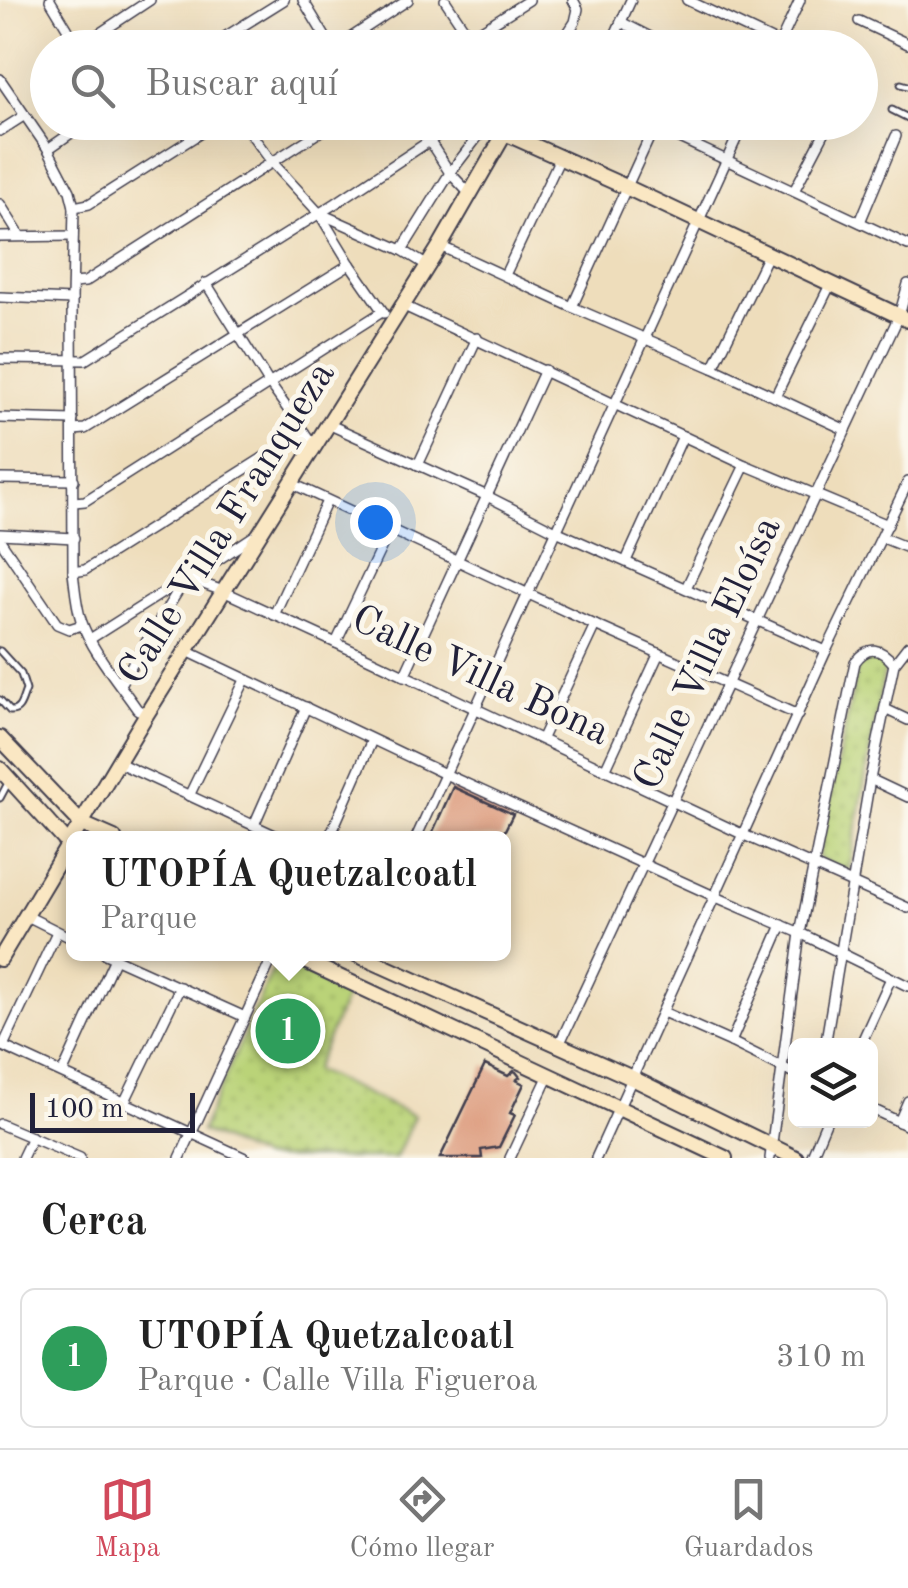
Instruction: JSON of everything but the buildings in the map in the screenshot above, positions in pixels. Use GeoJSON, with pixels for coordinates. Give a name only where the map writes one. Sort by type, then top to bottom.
{"type":"FeatureCollection","features":[{"type":"Feature","properties":{"kind":"street"},"geometry":{"type":"LineString","coordinates":[[50,0],[69,30]]}},
{"type":"Feature","properties":{"kind":"street"},"geometry":{"type":"LineString","coordinates":[[105,30],[150,0]]}},
{"type":"Feature","properties":{"kind":"street"},"geometry":{"type":"LineString","coordinates":[[236,30],[284,0]]}},
{"type":"Feature","properties":{"kind":"street"},"geometry":{"type":"LineString","coordinates":[[303,0],[322,30]]}},
{"type":"Feature","properties":{"kind":"street"},"geometry":{"type":"LineString","coordinates":[[361,30],[408,0]]}},
{"type":"Feature","properties":{"kind":"street"},"geometry":{"type":"LineString","coordinates":[[445,0],[466,30]]}},
{"type":"Feature","properties":{"kind":"street"},"geometry":{"type":"LineString","coordinates":[[480,30],[529,0]]}},
{"type":"Feature","properties":{"kind":"street"},"geometry":{"type":"LineString","coordinates":[[617,30],[631,0]]}},
{"type":"Feature","properties":{"kind":"street"},"geometry":{"type":"LineString","coordinates":[[687,0],[709,4],[752,30]]}},
{"type":"Feature","properties":{"kind":"street"},"geometry":{"type":"LineString","coordinates":[[786,30],[800,0]]}},
{"type":"Feature","properties":{"kind":"street"},"geometry":{"type":"LineString","coordinates":[[570,30],[575,22],[575,4]]}},
{"type":"Feature","properties":{"kind":"street"},"geometry":{"type":"LineString","coordinates":[[860,20],[908,44]]}},
{"type":"Feature","properties":{"kind":"street"},"geometry":{"type":"LineString","coordinates":[[621,22],[637,30]]}},
{"type":"Feature","properties":{"kind":"street"},"geometry":{"type":"LineString","coordinates":[[0,79],[30,122]]}},
{"type":"Feature","properties":{"kind":"street"},"geometry":{"type":"LineString","coordinates":[[0,131],[25,115]]}},
{"type":"Feature","properties":{"kind":"street"},"geometry":{"type":"LineString","coordinates":[[860,222],[896,136]]}},
{"type":"Feature","properties":{"kind":"street"},"geometry":{"type":"LineString","coordinates":[[42,140],[70,191],[74,207],[73,572],[78,607],[90,639],[137,709],[146,715]]}},
{"type":"Feature","properties":{"kind":"street"},"geometry":{"type":"LineString","coordinates":[[48,149],[61,140]]}},
{"type":"Feature","properties":{"kind":"street"},"geometry":{"type":"LineString","coordinates":[[74,207],[88,204],[191,140]]}},
{"type":"Feature","properties":{"kind":"street"},"geometry":{"type":"LineString","coordinates":[[74,502],[85,501],[269,382],[388,316],[319,212],[256,140]]}},
{"type":"Feature","properties":{"kind":"street"},"geometry":{"type":"LineString","coordinates":[[73,282],[85,282],[307,140]]}},
{"type":"Feature","properties":{"kind":"street"},"geometry":{"type":"LineString","coordinates":[[402,250],[476,140]]}},
{"type":"Feature","properties":{"kind":"street","name":"Calle Villa Franqueza"},"geometry":{"type":"LineString","coordinates":[[78,831],[186,650],[293,484],[388,316],[404,306],[501,140]]}},
{"type":"Feature","properties":{"kind":"street"},"geometry":{"type":"LineString","coordinates":[[529,140],[904,318]]}},
{"type":"Feature","properties":{"kind":"street"},"geometry":{"type":"LineString","coordinates":[[572,307],[645,140]]}},
{"type":"Feature","properties":{"kind":"street"},"geometry":{"type":"LineString","coordinates":[[685,140],[908,245]]}},
{"type":"Feature","properties":{"kind":"street"},"geometry":{"type":"LineString","coordinates":[[419,831],[736,140]]}},
{"type":"Feature","properties":{"kind":"street"},"geometry":{"type":"LineString","coordinates":[[794,191],[821,140]]}},
{"type":"Feature","properties":{"kind":"street"},"geometry":{"type":"LineString","coordinates":[[0,359],[85,360],[429,141],[450,174],[470,193]]}},
{"type":"Feature","properties":{"kind":"street"},"geometry":{"type":"LineString","coordinates":[[505,275],[560,158]]}},
{"type":"Feature","properties":{"kind":"street"},"geometry":{"type":"LineString","coordinates":[[0,204],[20,236]]}},
{"type":"Feature","properties":{"kind":"street"},"geometry":{"type":"LineString","coordinates":[[319,212],[428,266]]}},
{"type":"Feature","properties":{"kind":"street"},"geometry":{"type":"LineString","coordinates":[[0,237],[74,236]]}},
{"type":"Feature","properties":{"kind":"street"},"geometry":{"type":"LineString","coordinates":[[440,246],[846,430]]}},
{"type":"Feature","properties":{"kind":"street"},"geometry":{"type":"LineString","coordinates":[[714,368],[768,255]]}},
{"type":"Feature","properties":{"kind":"street"},"geometry":{"type":"LineString","coordinates":[[0,418],[85,429],[350,264]]}},
{"type":"Feature","properties":{"kind":"street"},"geometry":{"type":"LineString","coordinates":[[206,283],[314,446]]}},
{"type":"Feature","properties":{"kind":"street","name":"Calle Villa Eloísa"},"geometry":{"type":"LineString","coordinates":[[558,1047],[846,430],[904,318],[908,284]]}},
{"type":"Feature","properties":{"kind":"street"},"geometry":{"type":"LineString","coordinates":[[775,397],[830,285]]}},
{"type":"Feature","properties":{"kind":"street"},"geometry":{"type":"LineString","coordinates":[[0,298],[72,300]]}},
{"type":"Feature","properties":{"kind":"street"},"geometry":{"type":"LineString","coordinates":[[404,306],[683,436],[888,525]]}},
{"type":"Feature","properties":{"kind":"street"},"geometry":{"type":"LineString","coordinates":[[418,465],[477,338]]}},
{"type":"Feature","properties":{"kind":"street"},"geometry":{"type":"LineString","coordinates":[[404,676],[544,370]]}},
{"type":"Feature","properties":{"kind":"street"},"geometry":{"type":"LineString","coordinates":[[328,424],[826,651]]}},
{"type":"Feature","properties":{"kind":"street"},"geometry":{"type":"LineString","coordinates":[[73,572],[85,570],[304,432]]}},
{"type":"Feature","properties":{"kind":"street"},"geometry":{"type":"LineString","coordinates":[[626,561],[683,436]]}},
{"type":"Feature","properties":{"kind":"street"},"geometry":{"type":"LineString","coordinates":[[686,588],[745,464]]}},
{"type":"Feature","properties":{"kind":"street"},"geometry":{"type":"LineString","coordinates":[[0,479],[74,480]]}},
{"type":"Feature","properties":{"kind":"street"},"geometry":{"type":"LineString","coordinates":[[596,1158],[826,651],[908,482]]}},
{"type":"Feature","properties":{"kind":"street"},"geometry":{"type":"LineString","coordinates":[[293,484],[798,715]]}},
{"type":"Feature","properties":{"kind":"street"},"geometry":{"type":"LineString","coordinates":[[274,615],[327,501]]}},
{"type":"Feature","properties":{"kind":"street"},"geometry":{"type":"LineString","coordinates":[[336,642],[390,529]]}},
{"type":"Feature","properties":{"kind":"street"},"geometry":{"type":"LineString","coordinates":[[90,639],[262,530]]}},
{"type":"Feature","properties":{"kind":"street"},"geometry":{"type":"LineString","coordinates":[[0,537],[74,538]]}},
{"type":"Feature","properties":{"kind":"street"},"geometry":{"type":"LineString","coordinates":[[0,537],[57,624],[69,629],[82,625]]}},
{"type":"Feature","properties":{"kind":"street"},"geometry":{"type":"LineString","coordinates":[[882,538],[908,548]]}},
{"type":"Feature","properties":{"kind":"street"},"geometry":{"type":"LineString","coordinates":[[120,684],[186,581]]}},
{"type":"Feature","properties":{"kind":"street","name":"Calle Villa Bona"},"geometry":{"type":"LineString","coordinates":[[186,581],[223,592],[336,642],[908,908]]}},
{"type":"Feature","properties":{"kind":"street"},"geometry":{"type":"LineString","coordinates":[[542,738],[595,625]]}},
{"type":"Feature","properties":{"kind":"street"},"geometry":{"type":"LineString","coordinates":[[825,1038],[894,664],[908,646]]}},
{"type":"Feature","properties":{"kind":"street"},"geometry":{"type":"LineString","coordinates":[[770,1152],[800,932],[854,662],[862,652],[872,649],[886,654],[894,664]]}},
{"type":"Feature","properties":{"kind":"street"},"geometry":{"type":"LineString","coordinates":[[186,650],[445,774],[800,932],[908,986]]}},
{"type":"Feature","properties":{"kind":"street"},"geometry":{"type":"LineString","coordinates":[[606,768],[659,653]]}},
{"type":"Feature","properties":{"kind":"street"},"geometry":{"type":"LineString","coordinates":[[189,796],[246,680]]}},
{"type":"Feature","properties":{"kind":"street"},"geometry":{"type":"LineString","coordinates":[[254,825],[306,707]]}},
{"type":"Feature","properties":{"kind":"street"},"geometry":{"type":"LineString","coordinates":[[885,709],[908,720]]}},
{"type":"Feature","properties":{"kind":"street"},"geometry":{"type":"LineString","coordinates":[[0,738],[82,824],[98,831]]}},
{"type":"Feature","properties":{"kind":"street"},"geometry":{"type":"LineString","coordinates":[[332,831],[372,740]]}},
{"type":"Feature","properties":{"kind":"street"},"geometry":{"type":"LineString","coordinates":[[119,762],[266,831]]}},
{"type":"Feature","properties":{"kind":"street"},"geometry":{"type":"LineString","coordinates":[[5,775],[66,842]]}},
{"type":"Feature","properties":{"kind":"street"},"geometry":{"type":"LineString","coordinates":[[870,779],[908,798]]}},
{"type":"Feature","properties":{"kind":"street","name":"Calle Villa Franqueza"},"geometry":{"type":"LineString","coordinates":[[0,959],[66,852]]}},
{"type":"Feature","properties":{"kind":"street"},"geometry":{"type":"LineString","coordinates":[[25,915],[66,936]]}},
{"type":"Feature","properties":{"kind":"street"},"geometry":{"type":"LineString","coordinates":[[731,1042],[782,925]]}},
{"type":"Feature","properties":{"kind":"street"},"geometry":{"type":"LineString","coordinates":[[57,932],[1,1046],[245,1158]]}},
{"type":"Feature","properties":{"kind":"street"},"geometry":{"type":"LineString","coordinates":[[63,1072],[108,961]]}},
{"type":"Feature","properties":{"kind":"street"},"geometry":{"type":"LineString","coordinates":[[121,961],[245,1017]]}},
{"type":"Feature","properties":{"kind":"street"},"geometry":{"type":"LineString","coordinates":[[180,1158],[271,961]]}},
{"type":"Feature","properties":{"kind":"street"},"geometry":{"type":"LineString","coordinates":[[305,961],[725,1158]]}},
{"type":"Feature","properties":{"kind":"street"},"geometry":{"type":"LineString","coordinates":[[376,961],[632,1078],[770,1152],[796,1158]]}},
{"type":"Feature","properties":{"kind":"street"},"geometry":{"type":"LineString","coordinates":[[864,1038],[891,978]]}},
{"type":"Feature","properties":{"kind":"street"},"geometry":{"type":"LineString","coordinates":[[125,1101],[180,987]]}},
{"type":"Feature","properties":{"kind":"street"},"geometry":{"type":"LineString","coordinates":[[663,1012],[788,1071]]}},
{"type":"Feature","properties":{"kind":"street"},"geometry":{"type":"LineString","coordinates":[[510,1158],[549,1074]]}},
{"type":"Feature","properties":{"kind":"street"},"geometry":{"type":"LineString","coordinates":[[878,1112],[904,1124],[908,1101]]}},
{"type":"Feature","properties":{"kind":"street"},"geometry":{"type":"LineString","coordinates":[[0,1124],[80,1158]]}},
{"type":"Feature","properties":{"kind":"street"},"geometry":{"type":"LineString","coordinates":[[811,1158],[823,1128]]}},
{"type":"Feature","properties":{"kind":"street"},"geometry":{"type":"LineString","coordinates":[[22,1158],[32,1137]]}},
{"type":"Feature","properties":{"kind":"lane"},"geometry":{"type":"LineString","coordinates":[[892,110],[908,118]]}},
{"type":"Feature","properties":{"kind":"lane"},"geometry":{"type":"LineString","coordinates":[[0,651],[21,674],[26,690],[14,712],[0,700]]}},
{"type":"Feature","properties":{"kind":"lane"},"geometry":{"type":"LineString","coordinates":[[0,798],[5,775]]}},
{"type":"Feature","properties":{"kind":"green space"},"geometry":{"type":"Polygon","coordinates":[[[872,655],[880,657],[885,666],[849,871],[818,859],[858,664],[872,655]]]}},
{"type":"Feature","properties":{"kind":"green space"},"geometry":{"type":"Polygon","coordinates":[[[277,961],[348,992],[314,1070],[414,1116],[396,1158],[262,1158],[201,1131],[277,961]]]}},
{"type":"Feature","properties":{"kind":"place","name":"UTOPÍA Quetzalcoatl"},"geometry":{"type":"Point","coordinates":[288,1031]}}]}
